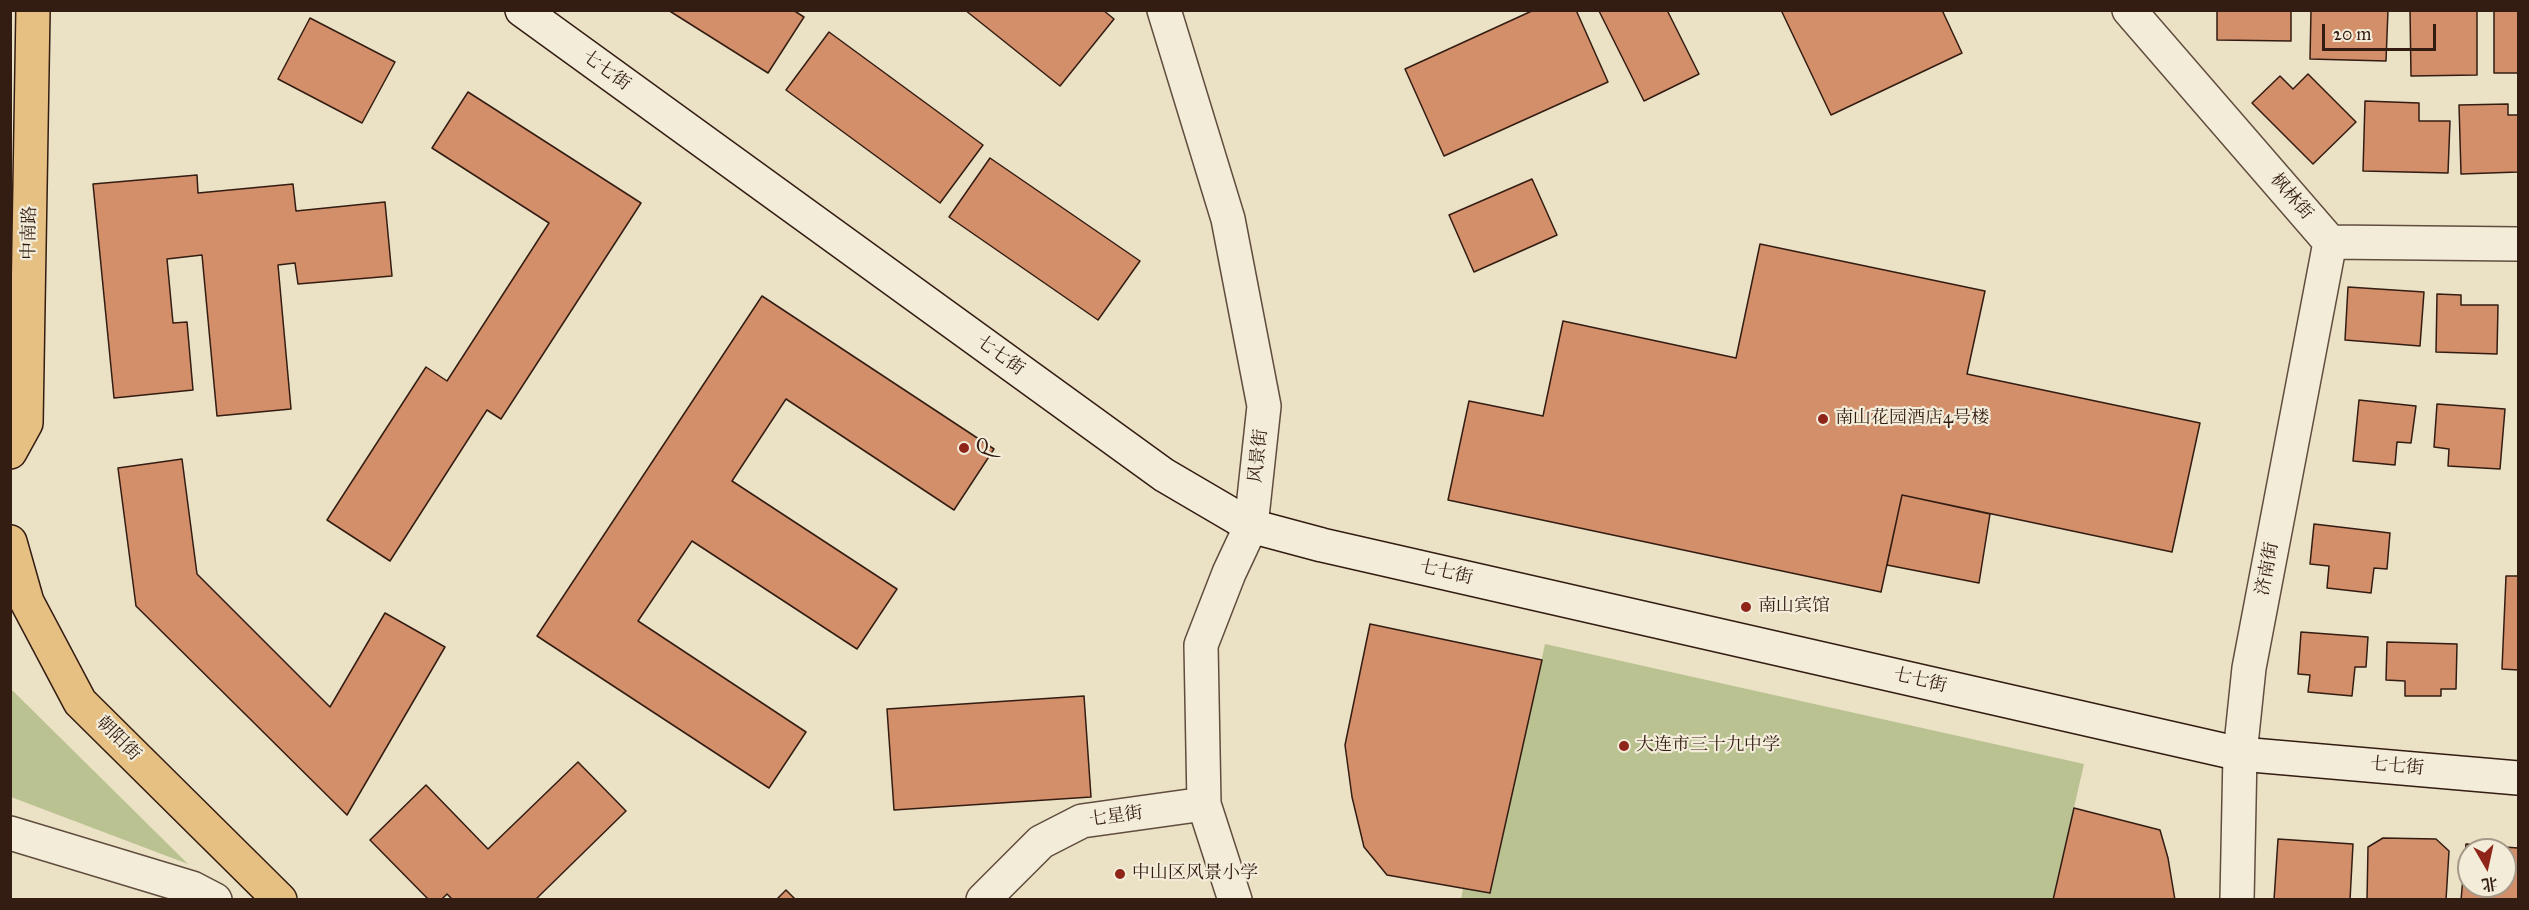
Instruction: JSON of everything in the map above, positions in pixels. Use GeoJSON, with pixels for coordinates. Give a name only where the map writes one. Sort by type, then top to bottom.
{"type":"FeatureCollection","features":[{"type":"Feature","properties":{"kind":"main road","name":"中南路"},"geometry":{"type":"LineString","coordinates":[[10,452],[26,423],[33,10]]}},
{"type":"Feature","properties":{"kind":"main road","name":"朝阳街"},"geometry":{"type":"LineString","coordinates":[[10,542],[27,602],[80,702],[280,900]]}},
{"type":"Feature","properties":{"kind":"street","name":"七七街"},"geometry":{"type":"LineString","coordinates":[[522,10],[1164,475],[1251,526],[1333,548],[2240,754],[2518,778]]}},
{"type":"Feature","properties":{"kind":"street","name":"风景街"},"geometry":{"type":"LineString","coordinates":[[1164,10],[1228,219],[1264,406],[1251,526],[1229,573],[1201,645],[1204,804],[1235,900]]}},
{"type":"Feature","properties":{"kind":"street","name":"枫林街"},"geometry":{"type":"LineString","coordinates":[[2128,10],[2330,242]]}},
{"type":"Feature","properties":{"kind":"street"},"geometry":{"type":"LineString","coordinates":[[2330,242],[2518,244]]}},
{"type":"Feature","properties":{"kind":"street","name":"济南街"},"geometry":{"type":"LineString","coordinates":[[2237,900],[2240,754],[2249,668],[2330,242]]}},
{"type":"Feature","properties":{"kind":"street","name":"七星街"},"geometry":{"type":"LineString","coordinates":[[983,900],[1041,842],[1082,821],[1204,804]]}},
{"type":"Feature","properties":{"kind":"street"},"geometry":{"type":"LineString","coordinates":[[10,833],[192,888],[215,900]]}},
{"type":"Feature","properties":{"kind":"green space"},"geometry":{"type":"Polygon","coordinates":[[[1545,644],[2084,764],[2053,899],[1461,900],[1463,888],[1491,892],[1545,644]]]}},
{"type":"Feature","properties":{"kind":"green space"},"geometry":{"type":"Polygon","coordinates":[[[11,691],[13,691],[188,864],[11,797],[11,691]]]}},
{"type":"Feature","properties":{"kind":"building"},"geometry":{"type":"Polygon","coordinates":[[[668,10],[793,10],[804,17],[768,73],[668,10]]]}},
{"type":"Feature","properties":{"kind":"building"},"geometry":{"type":"Polygon","coordinates":[[[965,10],[1103,10],[1114,19],[1060,86],[965,10]]]}},
{"type":"Feature","properties":{"kind":"building"},"geometry":{"type":"Polygon","coordinates":[[[1534,10],[1576,10],[1608,82],[1444,156],[1405,69],[1534,10]]]}},
{"type":"Feature","properties":{"kind":"building"},"geometry":{"type":"Polygon","coordinates":[[[1667,10],[1699,74],[1644,101],[1599,11],[1667,10]]]}},
{"type":"Feature","properties":{"kind":"building"},"geometry":{"type":"Polygon","coordinates":[[[1781,10],[1942,10],[1962,53],[1831,115],[1781,10]]]}},
{"type":"Feature","properties":{"kind":"building"},"geometry":{"type":"Polygon","coordinates":[[[2217,10],[2291,10],[2291,41],[2217,40],[2217,10]]]}},
{"type":"Feature","properties":{"kind":"building"},"geometry":{"type":"Polygon","coordinates":[[[2311,10],[2388,10],[2386,61],[2310,59],[2311,10]]]}},
{"type":"Feature","properties":{"kind":"building"},"geometry":{"type":"Polygon","coordinates":[[[2410,10],[2477,10],[2477,75],[2411,76],[2410,10]]]}},
{"type":"Feature","properties":{"kind":"building"},"geometry":{"type":"Polygon","coordinates":[[[2494,10],[2518,10],[2518,73],[2494,73],[2494,10]]]}},
{"type":"Feature","properties":{"kind":"building"},"geometry":{"type":"Polygon","coordinates":[[[310,18],[395,62],[362,123],[278,79],[310,18]]]}},
{"type":"Feature","properties":{"kind":"building"},"geometry":{"type":"Polygon","coordinates":[[[829,32],[983,145],[940,203],[786,90],[829,32]]]}},
{"type":"Feature","properties":{"kind":"building"},"geometry":{"type":"Polygon","coordinates":[[[2308,74],[2356,122],[2313,164],[2252,103],[2280,76],[2293,89],[2308,74]]]}},
{"type":"Feature","properties":{"kind":"building"},"geometry":{"type":"Polygon","coordinates":[[[468,92],[641,203],[501,419],[487,410],[390,561],[327,520],[426,367],[447,381],[549,223],[432,148],[468,92]]]}},
{"type":"Feature","properties":{"kind":"building"},"geometry":{"type":"Polygon","coordinates":[[[2365,101],[2419,103],[2419,121],[2450,121],[2448,173],[2363,171],[2365,101]]]}},
{"type":"Feature","properties":{"kind":"building"},"geometry":{"type":"Polygon","coordinates":[[[2508,104],[2508,115],[2518,115],[2518,172],[2461,174],[2459,105],[2508,104]]]}},
{"type":"Feature","properties":{"kind":"building"},"geometry":{"type":"Polygon","coordinates":[[[990,158],[1140,261],[1098,320],[949,217],[990,158]]]}},
{"type":"Feature","properties":{"kind":"building"},"geometry":{"type":"Polygon","coordinates":[[[197,175],[198,193],[293,184],[296,211],[385,202],[392,276],[298,284],[295,263],[278,265],[291,409],[217,416],[202,255],[167,259],[173,323],[187,322],[193,390],[114,398],[93,184],[197,175]]]}},
{"type":"Feature","properties":{"kind":"building"},"geometry":{"type":"Polygon","coordinates":[[[1532,179],[1557,235],[1474,272],[1449,215],[1532,179]]]}},
{"type":"Feature","properties":{"kind":"building","name":"南山花园酒店4号楼"},"geometry":{"type":"Polygon","coordinates":[[[1760,244],[1985,291],[1967,374],[2200,423],[2172,552],[1902,495],[1881,592],[1448,500],[1469,401],[1543,416],[1563,321],[1736,358],[1760,244]]]}},
{"type":"Feature","properties":{"kind":"building"},"geometry":{"type":"Polygon","coordinates":[[[2348,287],[2424,292],[2420,346],[2345,340],[2348,287]]]}},
{"type":"Feature","properties":{"kind":"building"},"geometry":{"type":"Polygon","coordinates":[[[2437,294],[2461,295],[2461,305],[2498,305],[2497,354],[2436,352],[2437,294]]]}},
{"type":"Feature","properties":{"kind":"building"},"geometry":{"type":"Polygon","coordinates":[[[762,296],[994,449],[954,510],[786,399],[732,481],[897,589],[857,649],[692,541],[638,621],[806,732],[769,788],[537,636],[762,296]]]}},
{"type":"Feature","properties":{"kind":"building"},"geometry":{"type":"Polygon","coordinates":[[[2359,400],[2416,406],[2411,443],[2397,442],[2395,465],[2353,461],[2359,400]]]}},
{"type":"Feature","properties":{"kind":"building"},"geometry":{"type":"Polygon","coordinates":[[[2437,404],[2505,409],[2500,469],[2448,466],[2449,449],[2434,447],[2437,404]]]}},
{"type":"Feature","properties":{"kind":"building"},"geometry":{"type":"Polygon","coordinates":[[[182,459],[197,574],[330,707],[385,613],[445,647],[347,815],[136,606],[118,468],[182,459]]]}},
{"type":"Feature","properties":{"kind":"building"},"geometry":{"type":"Polygon","coordinates":[[[1902,495],[1990,514],[1979,583],[1887,565],[1902,495]]]}},
{"type":"Feature","properties":{"kind":"building"},"geometry":{"type":"Polygon","coordinates":[[[2314,524],[2390,533],[2387,569],[2374,568],[2371,593],[2327,588],[2329,566],[2310,564],[2314,524]]]}},
{"type":"Feature","properties":{"kind":"building"},"geometry":{"type":"Polygon","coordinates":[[[2506,576],[2518,576],[2518,670],[2502,669],[2506,576]]]}},
{"type":"Feature","properties":{"kind":"building"},"geometry":{"type":"Polygon","coordinates":[[[1370,624],[1542,660],[1490,893],[1387,875],[1364,847],[1352,797],[1345,745],[1370,624]]]}},
{"type":"Feature","properties":{"kind":"building"},"geometry":{"type":"Polygon","coordinates":[[[2301,632],[2368,637],[2366,667],[2355,667],[2352,696],[2308,692],[2310,675],[2298,674],[2301,632]]]}},
{"type":"Feature","properties":{"kind":"building"},"geometry":{"type":"Polygon","coordinates":[[[2387,642],[2457,644],[2456,689],[2441,689],[2441,696],[2405,696],[2405,681],[2386,680],[2387,642]]]}},
{"type":"Feature","properties":{"kind":"building"},"geometry":{"type":"Polygon","coordinates":[[[1084,696],[1091,797],[894,810],[887,709],[1084,696]]]}},
{"type":"Feature","properties":{"kind":"building"},"geometry":{"type":"Polygon","coordinates":[[[578,762],[626,811],[535,900],[453,900],[447,894],[441,900],[429,900],[370,840],[426,785],[488,849],[578,762]]]}},
{"type":"Feature","properties":{"kind":"building"},"geometry":{"type":"Polygon","coordinates":[[[2074,808],[2160,830],[2168,858],[2175,900],[2053,900],[2074,808]]]}},
{"type":"Feature","properties":{"kind":"building"},"geometry":{"type":"Polygon","coordinates":[[[2383,838],[2436,839],[2449,851],[2446,900],[2367,900],[2368,847],[2383,838]]]}},
{"type":"Feature","properties":{"kind":"building"},"geometry":{"type":"Polygon","coordinates":[[[2278,839],[2353,844],[2350,900],[2274,900],[2278,839]]]}},
{"type":"Feature","properties":{"kind":"building"},"geometry":{"type":"Polygon","coordinates":[[[2517,848],[2518,900],[2461,900],[2461,898],[2517,898],[2517,848]]]}},
{"type":"Feature","properties":{"kind":"building"},"geometry":{"type":"Polygon","coordinates":[[[786,890],[796,900],[776,900],[786,890]]]}},
{"type":"Feature","properties":{"kind":"place","name":"南山花园酒店4号楼"},"geometry":{"type":"Point","coordinates":[1823,419]}},
{"type":"Feature","properties":{"kind":"place","name":"Q"},"geometry":{"type":"Point","coordinates":[964,448]}},
{"type":"Feature","properties":{"kind":"place","name":"南山宾馆"},"geometry":{"type":"Point","coordinates":[1746,607]}},
{"type":"Feature","properties":{"kind":"place","name":"大连市三十九中学"},"geometry":{"type":"Point","coordinates":[1624,746]}},
{"type":"Feature","properties":{"kind":"place","name":"中山区风景小学"},"geometry":{"type":"Point","coordinates":[1120,874]}}]}
